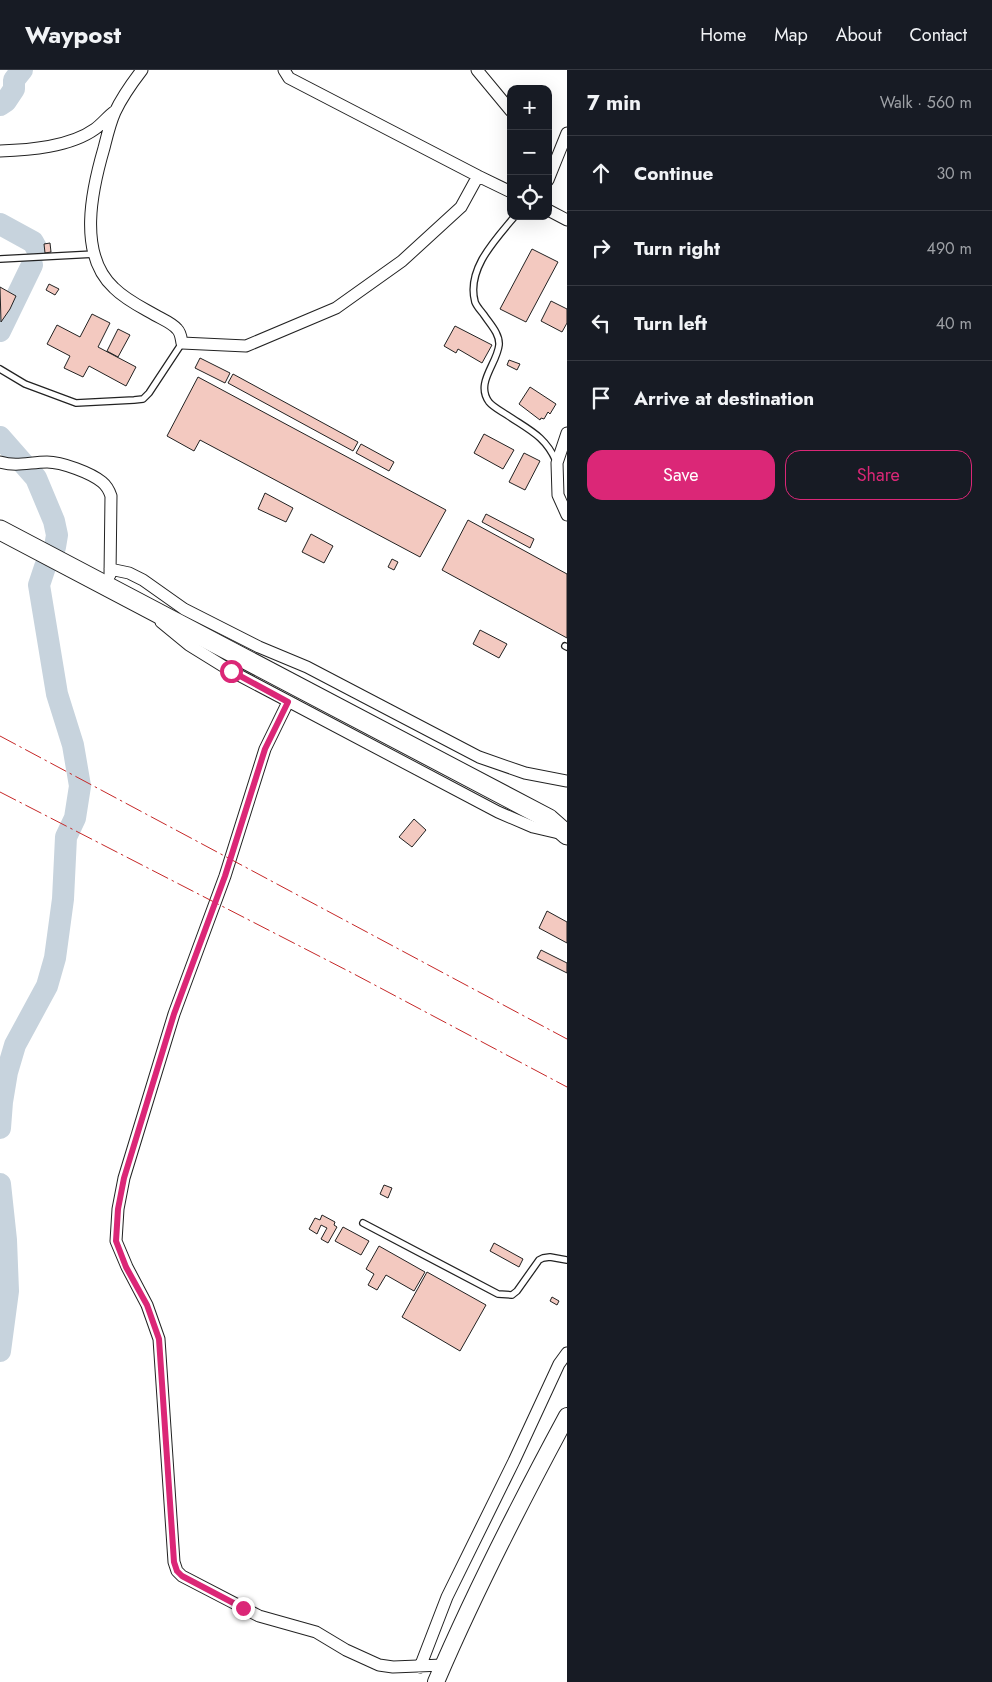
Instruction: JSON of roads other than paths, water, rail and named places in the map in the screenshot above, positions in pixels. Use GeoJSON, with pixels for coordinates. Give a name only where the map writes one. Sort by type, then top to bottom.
{"type":"FeatureCollection","features":[{"type":"Feature","properties":{"kind":"highway"},"geometry":{"type":"LineString","coordinates":[[0,530],[142,606],[558,821],[567,835]]}},
{"type":"Feature","properties":{"kind":"main road"},"geometry":{"type":"LineString","coordinates":[[436,1682],[496,1551],[567,1416]]}},
{"type":"Feature","properties":{"kind":"street"},"geometry":{"type":"LineString","coordinates":[[0,151],[43,147],[80,137],[95,129],[115,111],[142,70]]}},
{"type":"Feature","properties":{"kind":"street"},"geometry":{"type":"LineString","coordinates":[[284,70],[290,78],[507,190]]}},
{"type":"Feature","properties":{"kind":"street"},"geometry":{"type":"LineString","coordinates":[[477,70],[507,107]]}},
{"type":"Feature","properties":{"kind":"street"},"geometry":{"type":"LineString","coordinates":[[115,111],[92,195],[90,220],[95,254],[104,276],[112,287],[135,304],[172,324],[178,329],[182,343],[246,346],[336,308],[402,261],[461,207],[478,176]]}},
{"type":"Feature","properties":{"kind":"street"},"geometry":{"type":"LineString","coordinates":[[552,167],[567,133]]}},
{"type":"Feature","properties":{"kind":"street"},"geometry":{"type":"LineString","coordinates":[[552,212],[567,220]]}},
{"type":"Feature","properties":{"kind":"street"},"geometry":{"type":"LineString","coordinates":[[567,433],[557,463],[558,495],[567,515]]}},
{"type":"Feature","properties":{"kind":"street"},"geometry":{"type":"LineString","coordinates":[[0,462],[10,465],[60,463],[90,475],[108,488],[111,496],[110,589]]}},
{"type":"Feature","properties":{"kind":"street"},"geometry":{"type":"LineString","coordinates":[[110,569],[129,573],[143,580],[184,609],[259,647],[307,666],[479,757],[526,773],[567,781]]}},
{"type":"Feature","properties":{"kind":"street"},"geometry":{"type":"LineString","coordinates":[[142,606],[189,645],[231,671],[288,702],[498,812],[533,827],[567,835]]}},
{"type":"Feature","properties":{"kind":"street"},"geometry":{"type":"LineString","coordinates":[[288,702],[265,749],[225,876],[174,1014],[124,1178],[118,1209],[116,1241],[126,1267],[147,1305],[159,1339],[174,1562],[177,1571],[182,1576],[259,1616],[316,1632],[367,1660],[393,1667],[443,1665]]}},
{"type":"Feature","properties":{"kind":"street"},"geometry":{"type":"LineString","coordinates":[[420,1667],[447,1597],[559,1364],[567,1353]]}},
{"type":"Feature","properties":{"kind":"lane"},"geometry":{"type":"LineString","coordinates":[[512,220],[479,265],[474,285],[475,304],[496,333],[499,343],[484,383],[484,395],[490,404],[542,438],[550,448],[557,463]]}},
{"type":"Feature","properties":{"kind":"lane"},"geometry":{"type":"LineString","coordinates":[[0,259],[95,254]]}},
{"type":"Feature","properties":{"kind":"lane"},"geometry":{"type":"LineString","coordinates":[[0,370],[25,384],[76,402],[143,399],[150,393],[182,343]]}},
{"type":"Feature","properties":{"kind":"lane"},"geometry":{"type":"LineString","coordinates":[[362,1223],[498,1294],[512,1295],[517,1291],[539,1260],[543,1258],[567,1260]]}},
{"type":"Feature","properties":{"kind":"waterway"},"geometry":{"type":"LineString","coordinates":[[0,105],[6,101],[14,89],[14,80],[22,70]]}},
{"type":"Feature","properties":{"kind":"waterway"},"geometry":{"type":"LineString","coordinates":[[0,224],[33,242],[38,251]]}},
{"type":"Feature","properties":{"kind":"waterway"},"geometry":{"type":"LineString","coordinates":[[0,331],[32,265]]}},
{"type":"Feature","properties":{"kind":"waterway"},"geometry":{"type":"LineString","coordinates":[[0,437],[36,478],[54,521],[57,535],[55,547]]}},
{"type":"Feature","properties":{"kind":"waterway"},"geometry":{"type":"LineString","coordinates":[[0,1128],[7,1072],[15,1045],[47,986],[55,958],[63,899],[66,837],[75,818],[80,786],[73,745],[57,694],[39,585],[45,567]]}},
{"type":"Feature","properties":{"kind":"waterway"},"geometry":{"type":"LineString","coordinates":[[0,1184],[6,1240],[8,1291],[0,1351]]}}]}
